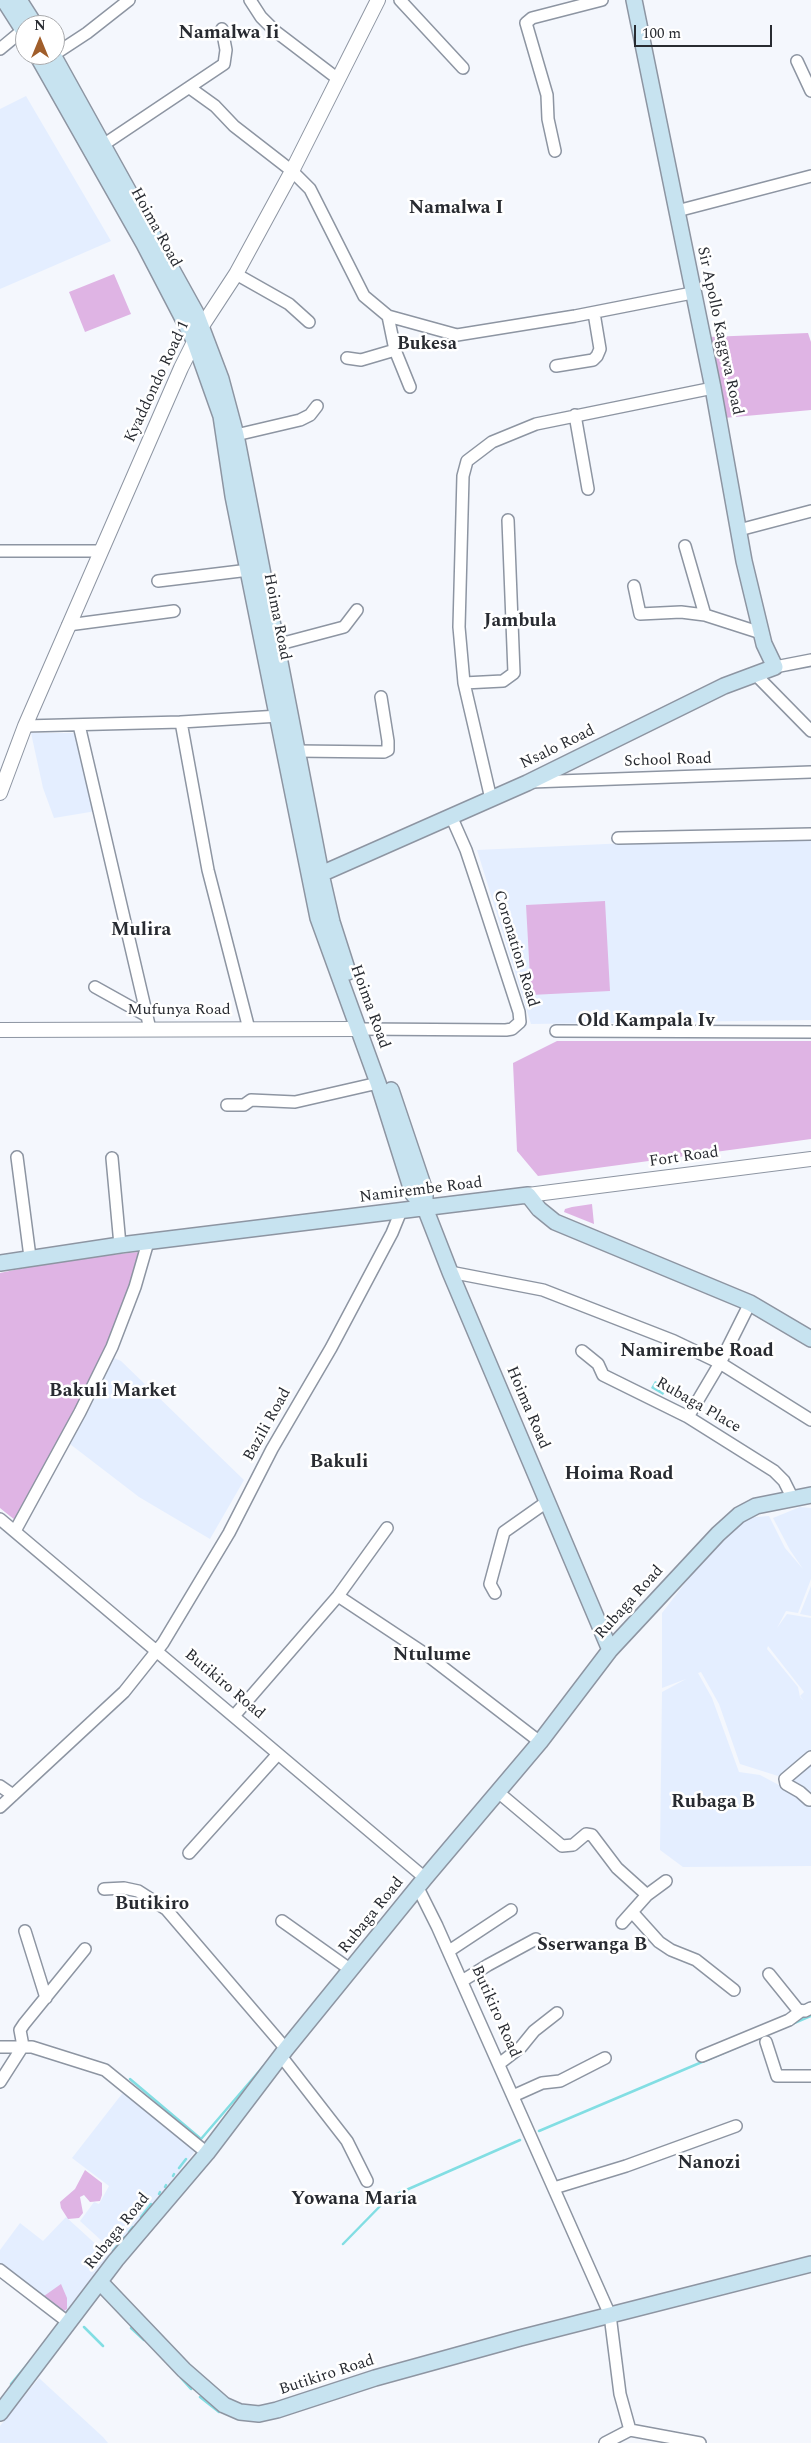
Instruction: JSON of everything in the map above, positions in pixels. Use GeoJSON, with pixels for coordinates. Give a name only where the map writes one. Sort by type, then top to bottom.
{"type":"FeatureCollection","features":[{"type":"Feature","properties":{"kind":"main road"},"geometry":{"type":"LineString","coordinates":[[4,0],[16,15]]}},
{"type":"Feature","properties":{"kind":"main road"},"geometry":{"type":"LineString","coordinates":[[19,0],[24,15]]}},
{"type":"Feature","properties":{"kind":"main road","name":"Sir Apollo Kaggwa Road"},"geometry":{"type":"LineString","coordinates":[[634,0],[692,293],[713,388],[739,530],[762,633],[775,666]]}},
{"type":"Feature","properties":{"kind":"main road","name":"Hoima Road"},"geometry":{"type":"LineString","coordinates":[[43,65],[144,244],[194,340],[221,416],[233,496],[279,716],[318,918],[425,1191],[425,1208]]}},
{"type":"Feature","properties":{"kind":"main road","name":"Hoima Road"},"geometry":{"type":"LineString","coordinates":[[59,65],[156,238],[202,326],[221,379],[236,435],[321,874],[378,1082],[413,1194],[425,1208],[450,1272],[610,1650]]}},
{"type":"Feature","properties":{"kind":"main road","name":"Nsalo Road"},"geometry":{"type":"LineString","coordinates":[[321,874],[527,782],[724,686],[775,666]]}},
{"type":"Feature","properties":{"kind":"main road"},"geometry":{"type":"LineString","coordinates":[[528,1195],[539,1209],[555,1222],[750,1303],[811,1339]]}},
{"type":"Feature","properties":{"kind":"main road","name":"Namirembe Road"},"geometry":{"type":"LineString","coordinates":[[0,1263],[120,1245],[528,1195]]}},
{"type":"Feature","properties":{"kind":"main road","name":"Rubaga Road"},"geometry":{"type":"LineString","coordinates":[[0,2413],[100,2282],[206,2153],[421,1883],[540,1742],[610,1650],[718,1534],[739,1515],[756,1506],[792,1497],[811,1495]]}},
{"type":"Feature","properties":{"kind":"main road","name":"Butikiro Road"},"geometry":{"type":"LineString","coordinates":[[100,2282],[184,2370],[224,2405],[240,2412],[259,2414],[277,2410],[375,2378],[610,2315],[811,2264]]}},
{"type":"Feature","properties":{"kind":"street"},"geometry":{"type":"LineString","coordinates":[[65,48],[129,0]]}},
{"type":"Feature","properties":{"kind":"street"},"geometry":{"type":"LineString","coordinates":[[250,0],[261,17],[275,31],[338,79]]}},
{"type":"Feature","properties":{"kind":"street","name":"Kyaddondo Road 1"},"geometry":{"type":"LineString","coordinates":[[0,793],[25,726],[68,624],[194,340],[236,274],[292,171],[378,0]]}},
{"type":"Feature","properties":{"kind":"street"},"geometry":{"type":"LineString","coordinates":[[400,0],[463,68]]}},
{"type":"Feature","properties":{"kind":"street"},"geometry":{"type":"LineString","coordinates":[[556,151],[548,119],[548,96],[526,23],[532,18],[602,0]]}},
{"type":"Feature","properties":{"kind":"street"},"geometry":{"type":"LineString","coordinates":[[103,145],[224,64],[226,50],[222,29]]}},
{"type":"Feature","properties":{"kind":"street"},"geometry":{"type":"LineString","coordinates":[[0,49],[15,38]]}},
{"type":"Feature","properties":{"kind":"street"},"geometry":{"type":"LineString","coordinates":[[797,61],[811,91]]}},
{"type":"Feature","properties":{"kind":"street"},"geometry":{"type":"LineString","coordinates":[[190,88],[215,106],[234,126],[292,171],[310,189],[319,202],[364,296],[388,316],[456,336],[594,313],[692,293]]}},
{"type":"Feature","properties":{"kind":"street"},"geometry":{"type":"LineString","coordinates":[[677,211],[811,176]]}},
{"type":"Feature","properties":{"kind":"street"},"geometry":{"type":"LineString","coordinates":[[236,274],[289,304],[309,322]]}},
{"type":"Feature","properties":{"kind":"street"},"geometry":{"type":"LineString","coordinates":[[556,366],[593,360],[597,356],[600,349],[594,313]]}},
{"type":"Feature","properties":{"kind":"street"},"geometry":{"type":"LineString","coordinates":[[388,316],[395,350],[410,387]]}},
{"type":"Feature","properties":{"kind":"street"},"geometry":{"type":"LineString","coordinates":[[347,358],[360,360],[395,350]]}},
{"type":"Feature","properties":{"kind":"street"},"geometry":{"type":"LineString","coordinates":[[491,798],[464,683],[459,627],[458,580],[463,476],[466,462],[476,452],[505,436],[536,424],[713,388]]}},
{"type":"Feature","properties":{"kind":"street"},"geometry":{"type":"LineString","coordinates":[[236,435],[300,420],[310,415],[317,406]]}},
{"type":"Feature","properties":{"kind":"street"},"geometry":{"type":"LineString","coordinates":[[575,415],[588,489]]}},
{"type":"Feature","properties":{"kind":"street"},"geometry":{"type":"LineString","coordinates":[[739,530],[811,511]]}},
{"type":"Feature","properties":{"kind":"street"},"geometry":{"type":"LineString","coordinates":[[464,683],[504,681],[514,673],[508,520]]}},
{"type":"Feature","properties":{"kind":"street"},"geometry":{"type":"LineString","coordinates":[[685,546],[705,615]]}},
{"type":"Feature","properties":{"kind":"street"},"geometry":{"type":"LineString","coordinates":[[0,551],[101,551]]}},
{"type":"Feature","properties":{"kind":"street"},"geometry":{"type":"LineString","coordinates":[[158,581],[249,570]]}},
{"type":"Feature","properties":{"kind":"street"},"geometry":{"type":"LineString","coordinates":[[634,586],[640,614],[681,612],[705,615],[762,633]]}},
{"type":"Feature","properties":{"kind":"street"},"geometry":{"type":"LineString","coordinates":[[276,645],[344,627],[357,610]]}},
{"type":"Feature","properties":{"kind":"street"},"geometry":{"type":"LineString","coordinates":[[68,624],[174,611]]}},
{"type":"Feature","properties":{"kind":"street","name":"Nsalo Road"},"geometry":{"type":"LineString","coordinates":[[775,666],[811,660]]}},
{"type":"Feature","properties":{"kind":"street"},"geometry":{"type":"LineString","coordinates":[[756,674],[811,731]]}},
{"type":"Feature","properties":{"kind":"street"},"geometry":{"type":"LineString","coordinates":[[296,751],[384,752],[388,750],[381,697]]}},
{"type":"Feature","properties":{"kind":"street"},"geometry":{"type":"LineString","coordinates":[[25,726],[181,722],[279,716]]}},
{"type":"Feature","properties":{"kind":"street"},"geometry":{"type":"LineString","coordinates":[[181,722],[208,870],[249,1029]]}},
{"type":"Feature","properties":{"kind":"street"},"geometry":{"type":"LineString","coordinates":[[79,725],[149,1022]]}},
{"type":"Feature","properties":{"kind":"street","name":"School Road"},"geometry":{"type":"LineString","coordinates":[[527,782],[811,772]]}},
{"type":"Feature","properties":{"kind":"street","name":"Coronation Road"},"geometry":{"type":"LineString","coordinates":[[363,1029],[506,1030],[512,1029],[520,1022],[519,1012],[479,889],[451,816]]}},
{"type":"Feature","properties":{"kind":"street"},"geometry":{"type":"LineString","coordinates":[[618,838],[811,834]]}},
{"type":"Feature","properties":{"kind":"street"},"geometry":{"type":"LineString","coordinates":[[95,987],[149,1022]]}},
{"type":"Feature","properties":{"kind":"street","name":"Mufunya Road"},"geometry":{"type":"LineString","coordinates":[[0,1030],[149,1022],[249,1029],[363,1029]]}},
{"type":"Feature","properties":{"kind":"street"},"geometry":{"type":"LineString","coordinates":[[556,1031],[811,1032]]}},
{"type":"Feature","properties":{"kind":"street"},"geometry":{"type":"LineString","coordinates":[[227,1105],[244,1105],[251,1100],[295,1102],[378,1082]]}},
{"type":"Feature","properties":{"kind":"street"},"geometry":{"type":"LineString","coordinates":[[17,1157],[30,1257]]}},
{"type":"Feature","properties":{"kind":"street"},"geometry":{"type":"LineString","coordinates":[[112,1158],[120,1245]]}},
{"type":"Feature","properties":{"kind":"street","name":"Fort Road"},"geometry":{"type":"LineString","coordinates":[[528,1195],[811,1159]]}},
{"type":"Feature","properties":{"kind":"street"},"geometry":{"type":"LineString","coordinates":[[539,1209],[562,1191]]}},
{"type":"Feature","properties":{"kind":"street","name":"Bazili Road"},"geometry":{"type":"LineString","coordinates":[[0,1807],[124,1692],[157,1651],[229,1533],[272,1449],[331,1348],[392,1233],[401,1211]]}},
{"type":"Feature","properties":{"kind":"street"},"geometry":{"type":"LineString","coordinates":[[15,1531],[112,1347],[136,1287],[148,1242]]}},
{"type":"Feature","properties":{"kind":"street"},"geometry":{"type":"LineString","coordinates":[[450,1272],[543,1290],[674,1341],[720,1363],[811,1420]]}},
{"type":"Feature","properties":{"kind":"street"},"geometry":{"type":"LineString","coordinates":[[688,1417],[720,1363],[750,1303]]}},
{"type":"Feature","properties":{"kind":"street","name":"Rubaga Place"},"geometry":{"type":"LineString","coordinates":[[582,1351],[598,1364],[603,1375],[688,1417],[774,1471],[784,1481],[792,1497]]}},
{"type":"Feature","properties":{"kind":"street"},"geometry":{"type":"LineString","coordinates":[[495,1593],[490,1584],[504,1532],[548,1501]]}},
{"type":"Feature","properties":{"kind":"street","name":"Butikiro Road"},"geometry":{"type":"LineString","coordinates":[[0,1519],[278,1754],[421,1883],[448,1951],[610,2315]]}},
{"type":"Feature","properties":{"kind":"street"},"geometry":{"type":"LineString","coordinates":[[234,1716],[338,1596],[387,1528]]}},
{"type":"Feature","properties":{"kind":"street"},"geometry":{"type":"LineString","coordinates":[[338,1596],[427,1654],[540,1742]]}},
{"type":"Feature","properties":{"kind":"street"},"geometry":{"type":"LineString","coordinates":[[189,1853],[278,1754]]}},
{"type":"Feature","properties":{"kind":"street"},"geometry":{"type":"LineString","coordinates":[[809,1800],[788,1785],[785,1779],[811,1757]]}},
{"type":"Feature","properties":{"kind":"street"},"geometry":{"type":"LineString","coordinates":[[0,1786],[13,1795]]}},
{"type":"Feature","properties":{"kind":"street"},"geometry":{"type":"LineString","coordinates":[[498,1792],[562,1846],[573,1845],[586,1834],[592,1835],[617,1868],[647,1895]]}},
{"type":"Feature","properties":{"kind":"street"},"geometry":{"type":"LineString","coordinates":[[622,1923],[647,1895],[666,1881]]}},
{"type":"Feature","properties":{"kind":"street"},"geometry":{"type":"LineString","coordinates":[[104,1889],[124,1888],[138,1891],[166,1909],[284,2053],[347,2141],[367,2181]]}},
{"type":"Feature","properties":{"kind":"street"},"geometry":{"type":"LineString","coordinates":[[448,1951],[511,1910]]}},
{"type":"Feature","properties":{"kind":"street"},"geometry":{"type":"LineString","coordinates":[[632,1912],[660,1942],[671,1950],[696,1960],[734,1990]]}},
{"type":"Feature","properties":{"kind":"street"},"geometry":{"type":"LineString","coordinates":[[282,1920],[351,1970]]}},
{"type":"Feature","properties":{"kind":"street"},"geometry":{"type":"LineString","coordinates":[[25,1931],[46,1998]]}},
{"type":"Feature","properties":{"kind":"street"},"geometry":{"type":"LineString","coordinates":[[462,1981],[536,1939]]}},
{"type":"Feature","properties":{"kind":"street"},"geometry":{"type":"LineString","coordinates":[[0,2082],[23,2046],[20,2030],[86,1949]]}},
{"type":"Feature","properties":{"kind":"street"},"geometry":{"type":"LineString","coordinates":[[769,1974],[798,2010],[806,2009]]}},
{"type":"Feature","properties":{"kind":"street"},"geometry":{"type":"LineString","coordinates":[[702,2056],[789,2020],[806,2009]]}},
{"type":"Feature","properties":{"kind":"street"},"geometry":{"type":"LineString","coordinates":[[499,2064],[521,2047],[534,2031],[557,2013]]}},
{"type":"Feature","properties":{"kind":"street"},"geometry":{"type":"LineString","coordinates":[[766,2042],[777,2076],[811,2076]]}},
{"type":"Feature","properties":{"kind":"street"},"geometry":{"type":"LineString","coordinates":[[0,2047],[32,2047],[105,2070],[206,2153]]}},
{"type":"Feature","properties":{"kind":"street"},"geometry":{"type":"LineString","coordinates":[[513,2096],[542,2083],[560,2081],[605,2058]]}},
{"type":"Feature","properties":{"kind":"street"},"geometry":{"type":"LineString","coordinates":[[554,2188],[626,2166],[736,2126]]}},
{"type":"Feature","properties":{"kind":"street"},"geometry":{"type":"LineString","coordinates":[[0,2270],[69,2323]]}},
{"type":"Feature","properties":{"kind":"street"},"geometry":{"type":"LineString","coordinates":[[610,2315],[620,2394],[630,2430]]}},
{"type":"Feature","properties":{"kind":"street"},"geometry":{"type":"LineString","coordinates":[[605,2443],[630,2430],[700,2443]]}},
{"type":"Feature","properties":{"kind":"shaded area"},"geometry":{"type":"Polygon","coordinates":[[[26,96],[111,241],[0,289],[0,109],[26,96]]]}},
{"type":"Feature","properties":{"kind":"shaded area"},"geometry":{"type":"Polygon","coordinates":[[[114,274],[131,314],[85,332],[69,292],[114,274]]]}},
{"type":"Feature","properties":{"kind":"shaded area"},"geometry":{"type":"Polygon","coordinates":[[[808,333],[811,342],[811,410],[724,418],[709,337],[808,333]]]}},
{"type":"Feature","properties":{"kind":"shaded area"},"geometry":{"type":"Polygon","coordinates":[[[31,733],[74,733],[86,770],[96,811],[54,818],[43,788],[31,733]]]}},
{"type":"Feature","properties":{"kind":"shaded area"},"geometry":{"type":"Polygon","coordinates":[[[811,839],[811,1020],[531,1024],[477,850],[627,843],[811,839]]]}},
{"type":"Feature","properties":{"kind":"shaded area"},"geometry":{"type":"Polygon","coordinates":[[[605,901],[610,991],[531,995],[526,905],[605,901]]]}},
{"type":"Feature","properties":{"kind":"shaded area"},"geometry":{"type":"Polygon","coordinates":[[[557,1041],[811,1041],[811,1139],[538,1176],[517,1151],[513,1063],[557,1041]]]}},
{"type":"Feature","properties":{"kind":"shaded area"},"geometry":{"type":"Polygon","coordinates":[[[592,1204],[594,1224],[564,1212],[565,1209],[572,1207],[592,1204]]]}},
{"type":"Feature","properties":{"kind":"shaded area"},"geometry":{"type":"Polygon","coordinates":[[[138,1252],[137,1268],[105,1352],[15,1520],[0,1508],[0,1273],[57,1261],[138,1252]]]}},
{"type":"Feature","properties":{"kind":"shaded area"},"geometry":{"type":"Polygon","coordinates":[[[110,1356],[121,1361],[244,1480],[210,1539],[139,1497],[66,1441],[110,1356]]]}},
{"type":"Feature","properties":{"kind":"shaded area"},"geometry":{"type":"Polygon","coordinates":[[[800,1507],[811,1508],[811,1579],[798,1613],[786,1611],[777,1628],[787,1614],[811,1618],[811,1751],[778,1776],[740,1764],[719,1704],[701,1672],[698,1673],[712,1698],[739,1772],[760,1775],[779,1785],[811,1760],[811,1866],[683,1867],[660,1850],[662,1692],[686,1679],[662,1688],[662,1613],[698,1566],[744,1518],[769,1516],[785,1548],[803,1569],[790,1550],[773,1518],[800,1507]],[[768,1646],[767,1649],[798,1687],[800,1697],[804,1701],[800,1696],[804,1692],[768,1646]]]}},
{"type":"Feature","properties":{"kind":"shaded area"},"geometry":{"type":"Polygon","coordinates":[[[811,1586],[811,1616],[800,1614],[811,1586]]]}},
{"type":"Feature","properties":{"kind":"shaded area"},"geometry":{"type":"Polygon","coordinates":[[[125,2090],[196,2150],[115,2253],[80,2221],[94,2202],[99,2204],[109,2186],[72,2158],[125,2090]]]}},
{"type":"Feature","properties":{"kind":"shaded area"},"geometry":{"type":"Polygon","coordinates":[[[85,2170],[102,2183],[100,2201],[90,2202],[84,2195],[80,2197],[83,2213],[79,2218],[68,2219],[61,2208],[60,2202],[75,2189],[85,2170]]]}},
{"type":"Feature","properties":{"kind":"shaded area"},"geometry":{"type":"Polygon","coordinates":[[[66,2217],[111,2258],[69,2314],[0,2266],[0,2250],[20,2223],[43,2241],[66,2217]]]}},
{"type":"Feature","properties":{"kind":"shaded area"},"geometry":{"type":"Polygon","coordinates":[[[61,2284],[67,2298],[67,2309],[62,2312],[48,2312],[44,2296],[61,2284]]]}},
{"type":"Feature","properties":{"kind":"shaded area"},"geometry":{"type":"Polygon","coordinates":[[[39,2378],[108,2443],[0,2443],[0,2426],[39,2378]]]}},
{"type":"Feature","properties":{"kind":"water"},"geometry":{"type":"Polygon","coordinates":[[[655,1381],[668,1387],[663,1395],[651,1388],[655,1381]]]}},
{"type":"Feature","properties":{"kind":"waterway"},"geometry":{"type":"LineString","coordinates":[[792,2024],[811,2016]]}},
{"type":"Feature","properties":{"kind":"waterway"},"geometry":{"type":"LineString","coordinates":[[539,2131],[754,2040]]}},
{"type":"Feature","properties":{"kind":"waterway"},"geometry":{"type":"LineString","coordinates":[[130,2079],[201,2139],[267,2062]]}},
{"type":"Feature","properties":{"kind":"waterway"},"geometry":{"type":"LineString","coordinates":[[343,2244],[388,2198],[520,2140]]}},
{"type":"Feature","properties":{"kind":"waterway"},"geometry":{"type":"LineString","coordinates":[[179,2168],[186,2159]]}},
{"type":"Feature","properties":{"kind":"waterway"},"geometry":{"type":"LineString","coordinates":[[141,2217],[151,2204]]}},
{"type":"Feature","properties":{"kind":"waterway"},"geometry":{"type":"LineString","coordinates":[[129,2232],[133,2227]]}},
{"type":"Feature","properties":{"kind":"waterway"},"geometry":{"type":"LineString","coordinates":[[120,2244],[125,2237]]}},
{"type":"Feature","properties":{"kind":"waterway"},"geometry":{"type":"LineString","coordinates":[[113,2251],[117,2246]]}},
{"type":"Feature","properties":{"kind":"waterway"},"geometry":{"type":"LineString","coordinates":[[84,2327],[103,2346]]}},
{"type":"Feature","properties":{"kind":"waterway"},"geometry":{"type":"LineString","coordinates":[[131,2328],[144,2340]]}},
{"type":"Feature","properties":{"kind":"waterway"},"geometry":{"type":"LineString","coordinates":[[37,2352],[45,2342]]}},
{"type":"Feature","properties":{"kind":"waterway"},"geometry":{"type":"LineString","coordinates":[[11,2384],[31,2360]]}},
{"type":"Feature","properties":{"kind":"waterway"},"geometry":{"type":"LineString","coordinates":[[181,2378],[191,2389]]}},
{"type":"Feature","properties":{"kind":"waterway"},"geometry":{"type":"LineString","coordinates":[[200,2397],[219,2412]]}},
{"type":"Feature","properties":{"kind":"district","name":"Namalwa Ii"},"geometry":{"type":"Point","coordinates":[229,34]}},
{"type":"Feature","properties":{"kind":"district","name":"Namalwa I"},"geometry":{"type":"Point","coordinates":[456,209]}},
{"type":"Feature","properties":{"kind":"district","name":"Bukesa"},"geometry":{"type":"Point","coordinates":[427,345]}},
{"type":"Feature","properties":{"kind":"district","name":"Jambula"},"geometry":{"type":"Point","coordinates":[520,622]}},
{"type":"Feature","properties":{"kind":"district","name":"Mulira"},"geometry":{"type":"Point","coordinates":[141,931]}},
{"type":"Feature","properties":{"kind":"district","name":"Old Kampala Iv"},"geometry":{"type":"Point","coordinates":[646,1022]}},
{"type":"Feature","properties":{"kind":"district","name":"Namirembe Road"},"geometry":{"type":"Point","coordinates":[697,1352]}},
{"type":"Feature","properties":{"kind":"district","name":"Bakuli Market"},"geometry":{"type":"Point","coordinates":[113,1392]}},
{"type":"Feature","properties":{"kind":"district","name":"Bakuli"},"geometry":{"type":"Point","coordinates":[339,1463]}},
{"type":"Feature","properties":{"kind":"district","name":"Hoima Road"},"geometry":{"type":"Point","coordinates":[619,1475]}},
{"type":"Feature","properties":{"kind":"district","name":"Ntulume"},"geometry":{"type":"Point","coordinates":[432,1656]}},
{"type":"Feature","properties":{"kind":"district","name":"Rubaga B"},"geometry":{"type":"Point","coordinates":[713,1803]}},
{"type":"Feature","properties":{"kind":"district","name":"Butikiro"},"geometry":{"type":"Point","coordinates":[152,1905]}},
{"type":"Feature","properties":{"kind":"district","name":"Sserwanga B"},"geometry":{"type":"Point","coordinates":[592,1946]}},
{"type":"Feature","properties":{"kind":"district","name":"Nanozi"},"geometry":{"type":"Point","coordinates":[709,2164]}},
{"type":"Feature","properties":{"kind":"district","name":"Yowana Maria"},"geometry":{"type":"Point","coordinates":[354,2200]}}]}
